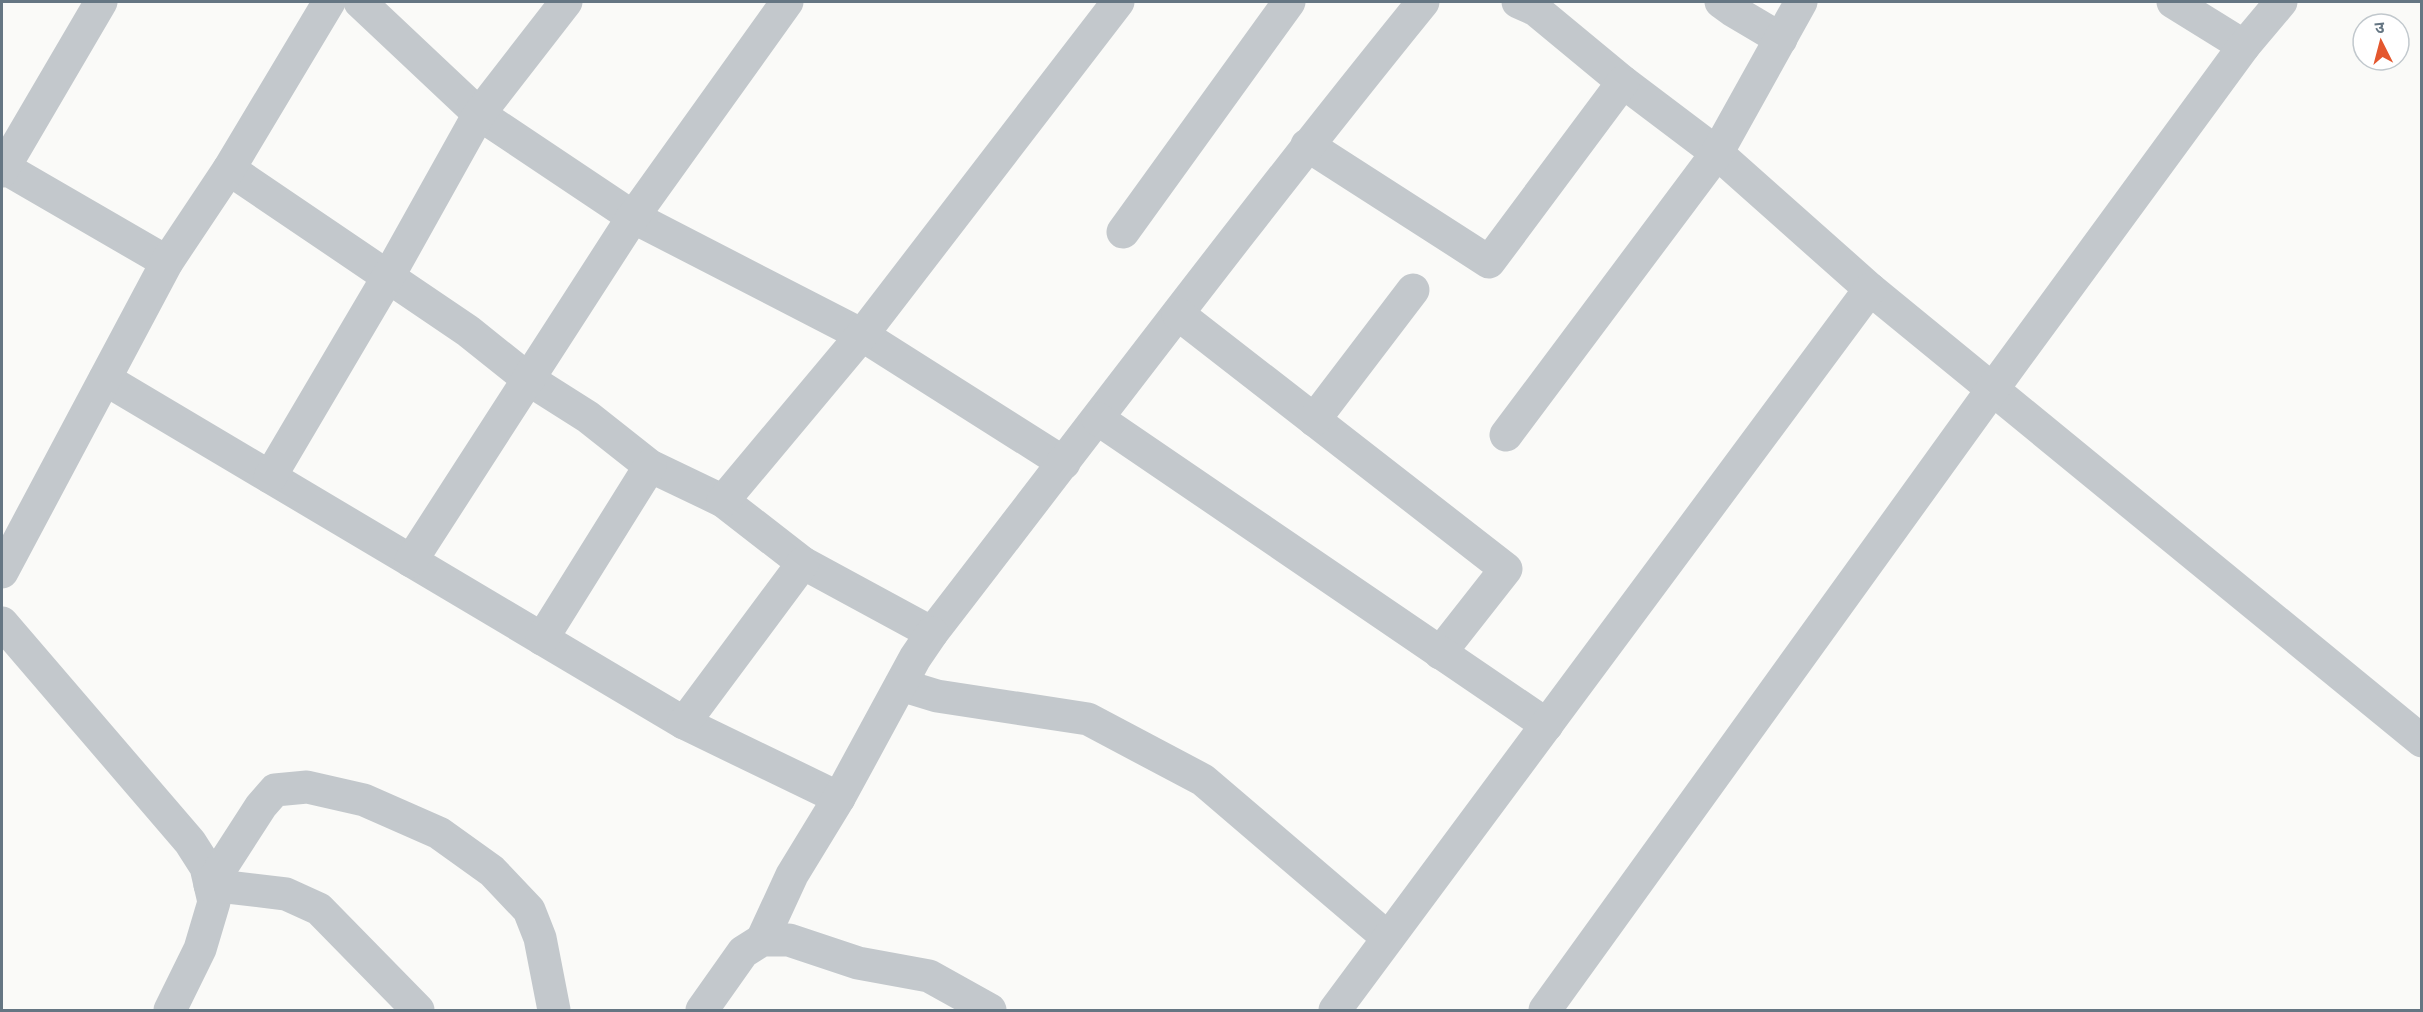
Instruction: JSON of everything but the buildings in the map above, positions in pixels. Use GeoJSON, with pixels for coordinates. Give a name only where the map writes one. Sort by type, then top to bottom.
{"type":"FeatureCollection","features":[{"type":"Feature","properties":{"kind":"street"},"geometry":{"type":"LineString","coordinates":[[101,2],[2,169],[167,262]]}},
{"type":"Feature","properties":{"kind":"street"},"geometry":{"type":"LineString","coordinates":[[2,572],[167,262],[229,169],[328,2]]}},
{"type":"Feature","properties":{"kind":"street"},"geometry":{"type":"LineString","coordinates":[[360,2],[479,114],[633,217],[862,336],[1064,463]]}},
{"type":"Feature","properties":{"kind":"street"},"geometry":{"type":"LineString","coordinates":[[270,477],[388,278],[479,114],[566,2]]}},
{"type":"Feature","properties":{"kind":"street"},"geometry":{"type":"LineString","coordinates":[[411,561],[633,217],[787,2]]}},
{"type":"Feature","properties":{"kind":"street"},"geometry":{"type":"LineString","coordinates":[[723,501],[862,336],[1118,2]]}},
{"type":"Feature","properties":{"kind":"street"},"geometry":{"type":"LineString","coordinates":[[1123,232],[1289,2]]}},
{"type":"Feature","properties":{"kind":"street"},"geometry":{"type":"LineString","coordinates":[[762,940],[792,875],[839,798],[932,633],[1306,145],[1423,2]]}},
{"type":"Feature","properties":{"kind":"street"},"geometry":{"type":"LineString","coordinates":[[1721,2],[1781,39]]}},
{"type":"Feature","properties":{"kind":"street"},"geometry":{"type":"LineString","coordinates":[[1506,435],[1717,153],[1801,2]]}},
{"type":"Feature","properties":{"kind":"street"},"geometry":{"type":"LineString","coordinates":[[2173,2],[2244,46]]}},
{"type":"Feature","properties":{"kind":"street"},"geometry":{"type":"LineString","coordinates":[[1545,1011],[1992,390],[2244,46],[2281,2]]}},
{"type":"Feature","properties":{"kind":"street"},"geometry":{"type":"LineString","coordinates":[[1532,4],[1623,82],[1717,153],[1870,289],[2421,741]]}},
{"type":"Feature","properties":{"kind":"street"},"geometry":{"type":"LineString","coordinates":[[1306,145],[1489,262],[1623,82]]}},
{"type":"Feature","properties":{"kind":"street"},"geometry":{"type":"LineString","coordinates":[[229,169],[468,331],[528,379],[588,417],[650,466],[723,501],[802,563],[932,633]]}},
{"type":"Feature","properties":{"kind":"street"},"geometry":{"type":"LineString","coordinates":[[1335,1011],[1870,289]]}},
{"type":"Feature","properties":{"kind":"street"},"geometry":{"type":"LineString","coordinates":[[1314,420],[1413,290]]}},
{"type":"Feature","properties":{"kind":"street"},"geometry":{"type":"LineString","coordinates":[[1178,314],[1506,569],[1440,652]]}},
{"type":"Feature","properties":{"kind":"street"},"geometry":{"type":"LineString","coordinates":[[105,379],[684,723],[839,798]]}},
{"type":"Feature","properties":{"kind":"street"},"geometry":{"type":"LineString","coordinates":[[1098,419],[1547,725]]}},
{"type":"Feature","properties":{"kind":"street"},"geometry":{"type":"LineString","coordinates":[[542,639],[650,466]]}},
{"type":"Feature","properties":{"kind":"street"},"geometry":{"type":"LineString","coordinates":[[684,723],[802,563]]}},
{"type":"Feature","properties":{"kind":"street"},"geometry":{"type":"LineString","coordinates":[[2,623],[190,842],[206,867],[214,902],[200,949],[170,1011]]}},
{"type":"Feature","properties":{"kind":"street"},"geometry":{"type":"LineString","coordinates":[[901,685],[937,696],[1088,719],[1203,780],[1388,938]]}},
{"type":"Feature","properties":{"kind":"street"},"geometry":{"type":"LineString","coordinates":[[210,885],[261,806],[275,790],[307,787],[364,800],[439,833],[492,871],[529,910],[540,938],[554,1011]]}},
{"type":"Feature","properties":{"kind":"street"},"geometry":{"type":"LineString","coordinates":[[210,885],[286,894],[319,909],[418,1011]]}},
{"type":"Feature","properties":{"kind":"street"},"geometry":{"type":"LineString","coordinates":[[702,1011],[742,952],[762,940],[789,940],[858,963],[929,976],[990,1011]]}}]}
